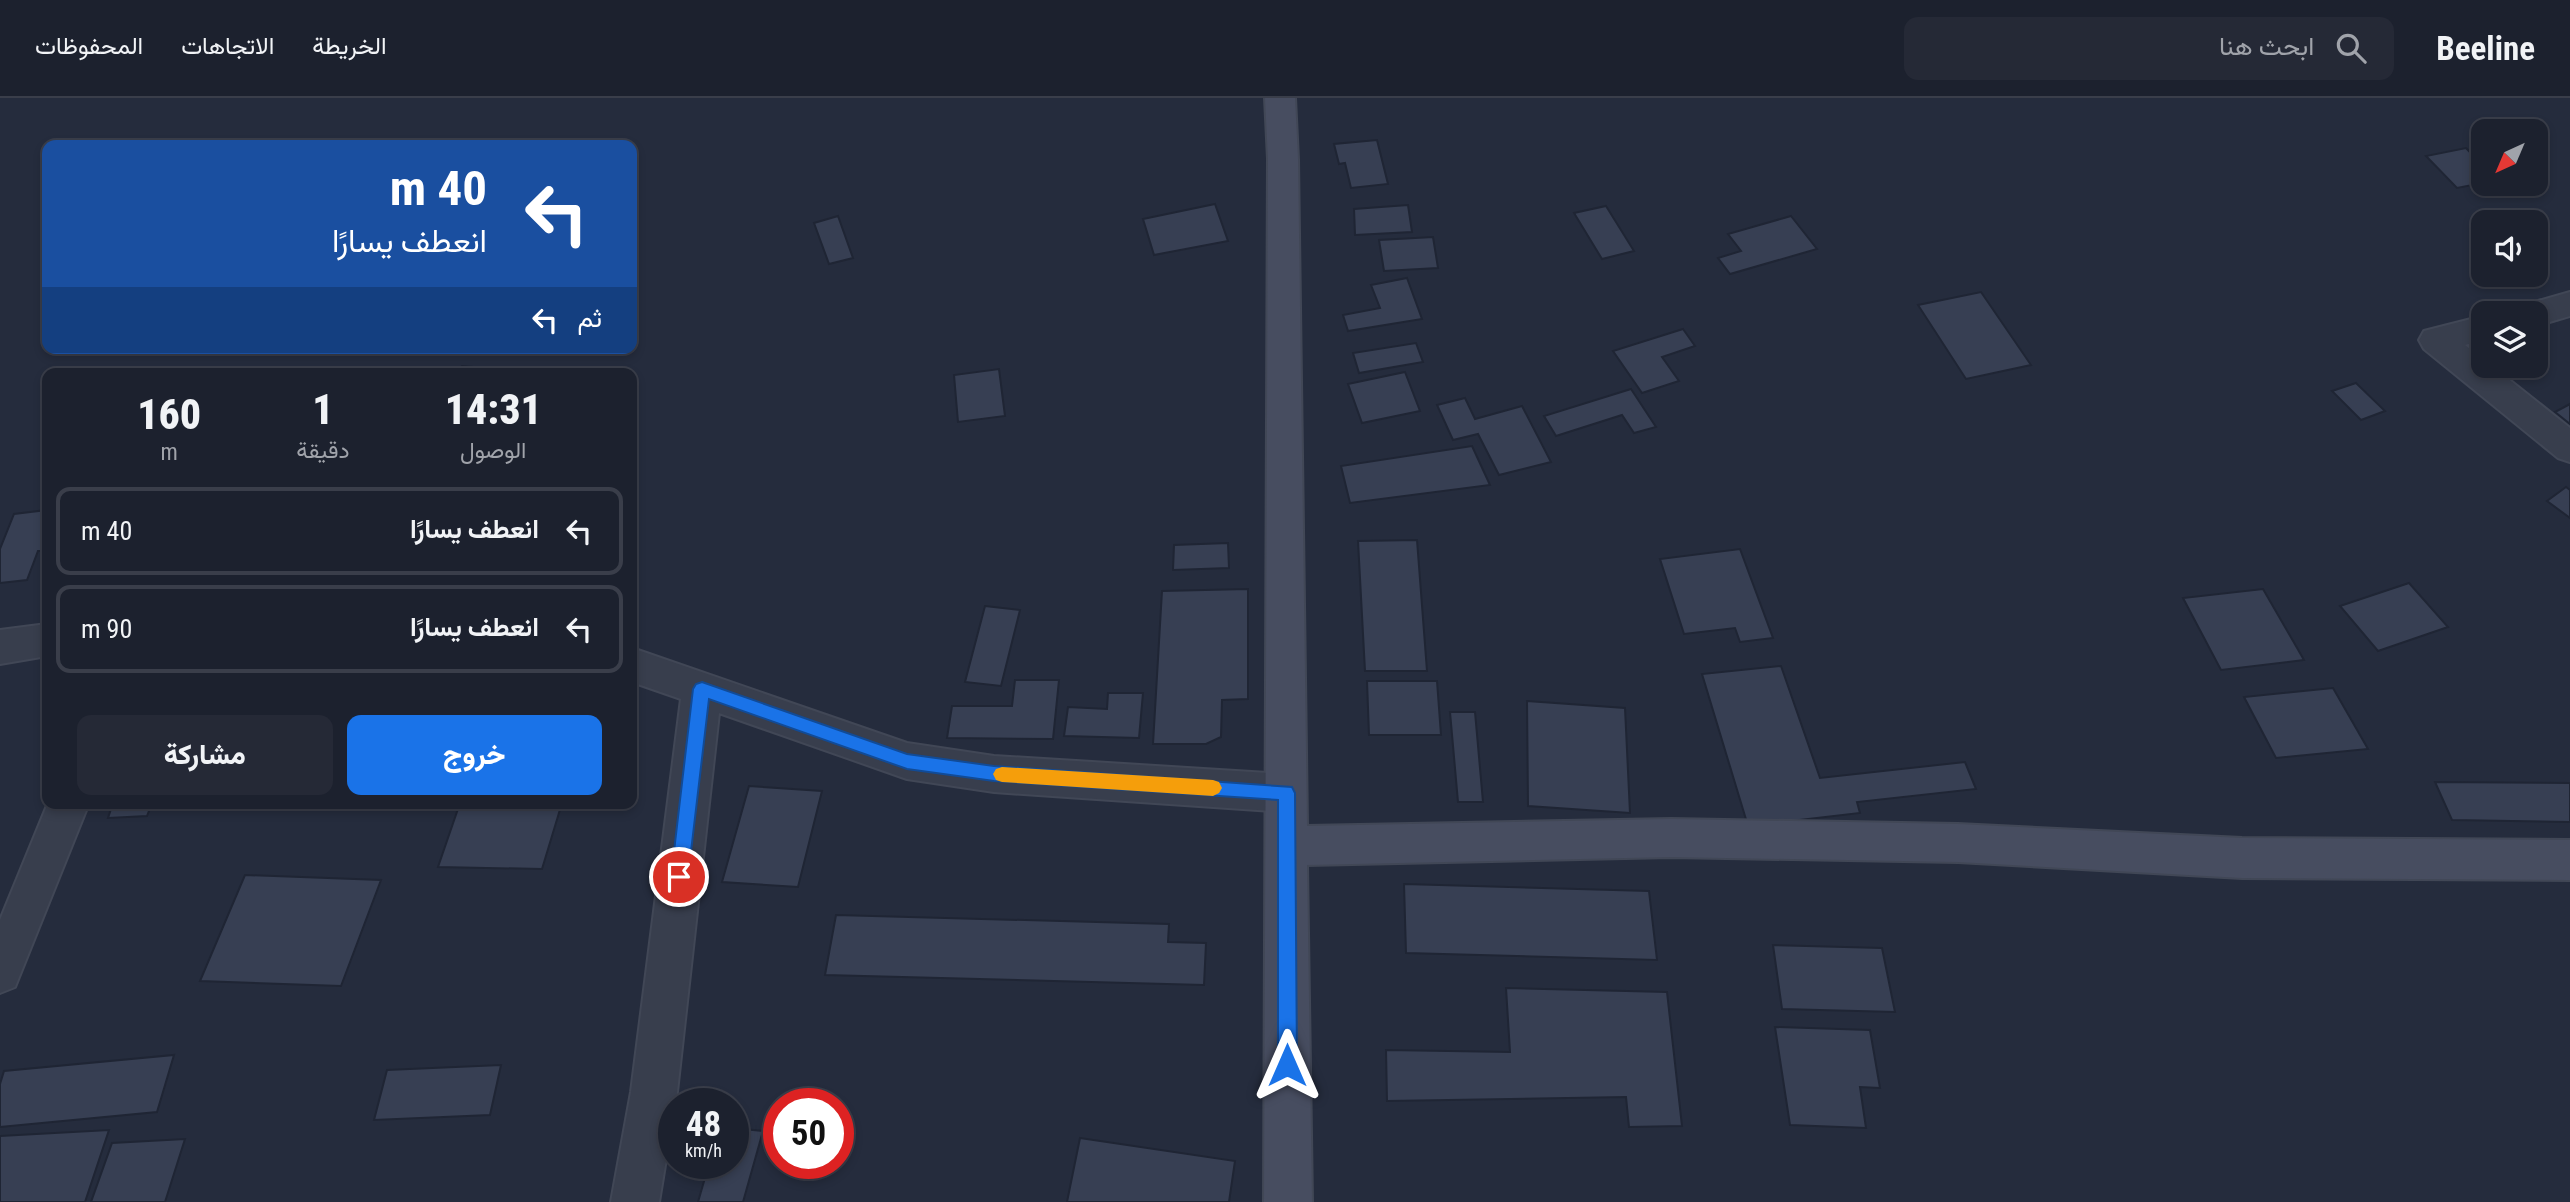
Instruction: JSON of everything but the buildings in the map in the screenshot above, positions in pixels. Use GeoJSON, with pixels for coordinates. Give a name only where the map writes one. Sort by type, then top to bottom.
{"type":"FeatureCollection","features":[{"type":"Feature","properties":{"kind":"main road"},"geometry":{"type":"LineString","coordinates":[[1280,98],[1283,159],[1288,1202]]}},
{"type":"Feature","properties":{"kind":"main road"},"geometry":{"type":"LineString","coordinates":[[1286,846],[1671,838],[1958,843],[2242,858],[2570,860]]}},
{"type":"Feature","properties":{"kind":"street"},"geometry":{"type":"LineString","coordinates":[[2548,310],[2570,304]]}},
{"type":"Feature","properties":{"kind":"street"},"geometry":{"type":"LineString","coordinates":[[2471,331],[2436,341],[2471,369]]}},
{"type":"Feature","properties":{"kind":"street"},"geometry":{"type":"LineString","coordinates":[[2483,378],[2570,447]]}},
{"type":"Feature","properties":{"kind":"street"},"geometry":{"type":"LineString","coordinates":[[0,647],[42,641]]}},
{"type":"Feature","properties":{"kind":"street"},"geometry":{"type":"LineString","coordinates":[[637,666],[907,761],[994,774],[1286,793]]}},
{"type":"Feature","properties":{"kind":"street"},"geometry":{"type":"LineString","coordinates":[[635,1202],[654,1092],[702,689]]}},
{"type":"Feature","properties":{"kind":"street"},"geometry":{"type":"LineString","coordinates":[[0,972],[67,809]]}},
{"type":"Feature","properties":{"kind":"slow traffic"},"geometry":{"type":"LineString","coordinates":[[1002,774],[1213,788]]}},
{"type":"Feature","properties":{"kind":"route"},"geometry":{"type":"LineString","coordinates":[[679,877],[702,689],[907,761],[994,774],[1286,793],[1287,1065]]}}]}
